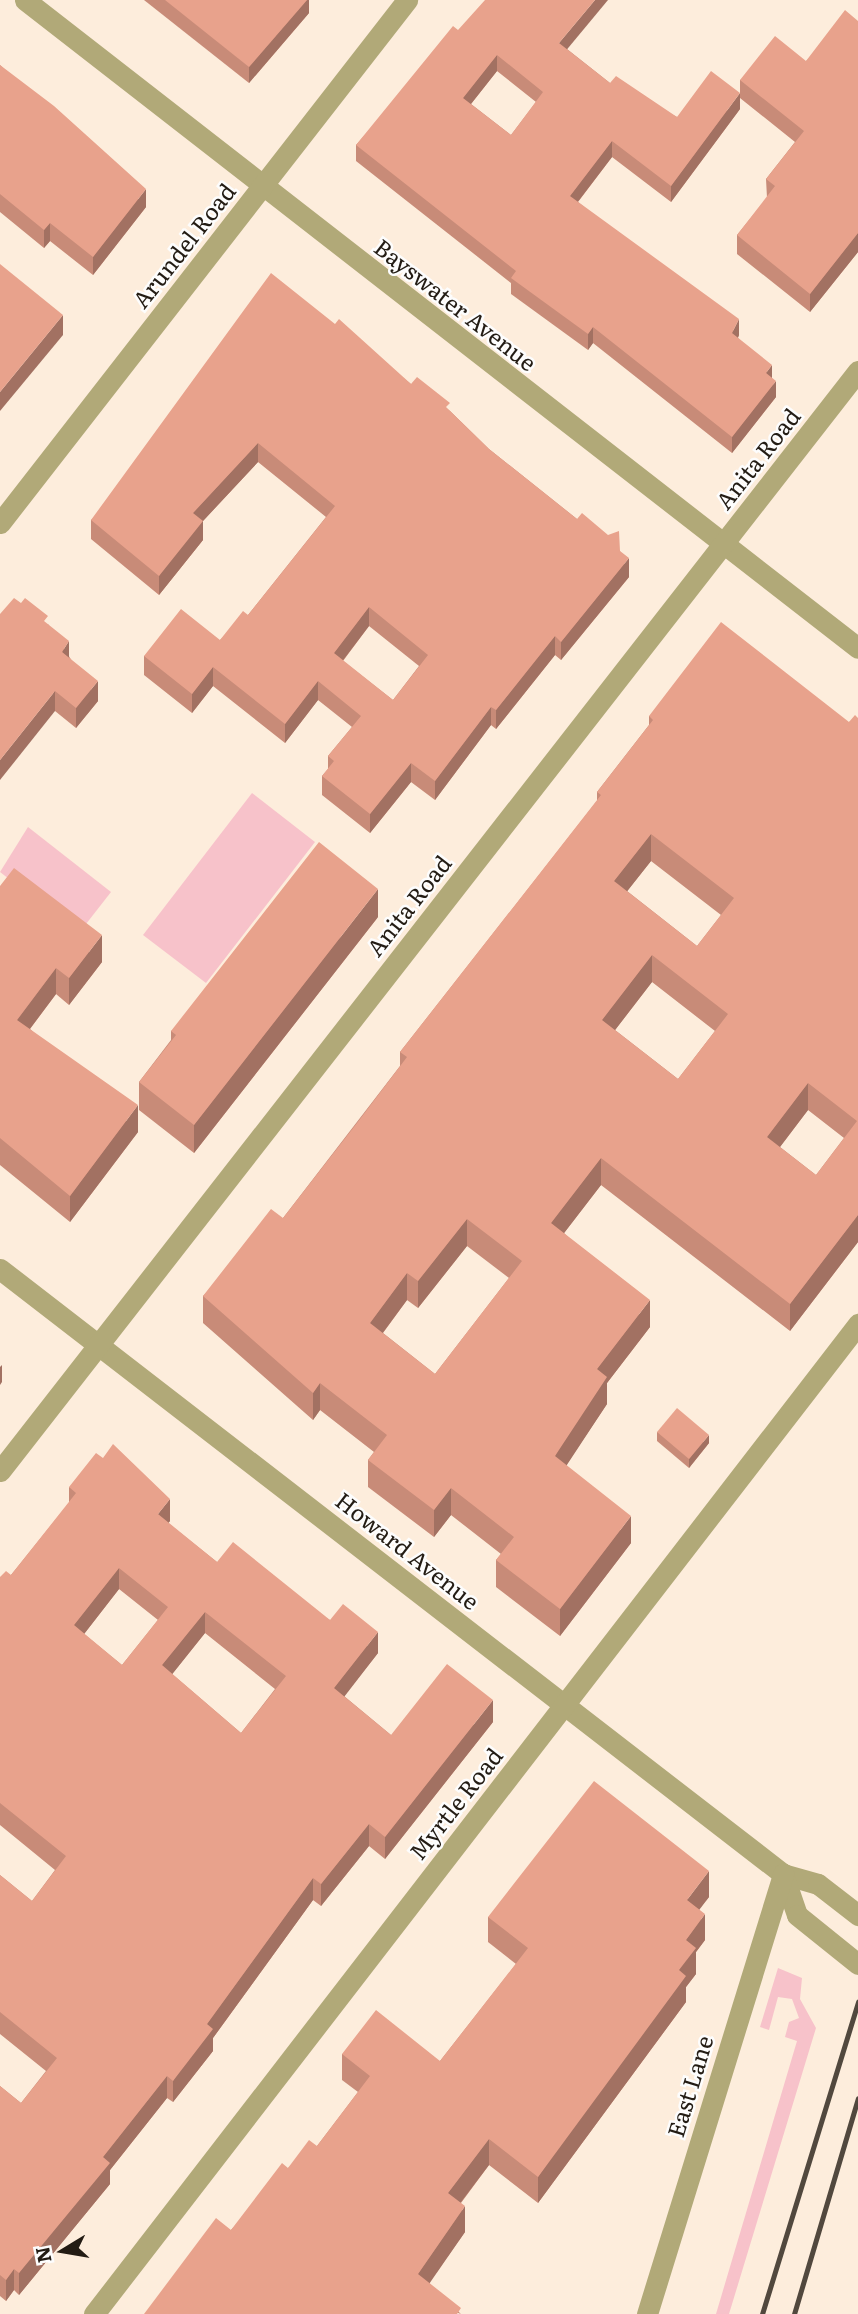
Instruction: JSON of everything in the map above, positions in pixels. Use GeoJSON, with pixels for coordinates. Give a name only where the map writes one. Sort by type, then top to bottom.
{"type":"FeatureCollection","features":[{"type":"Feature","properties":{"kind":"street","name":"Bayswater Avenue"},"geometry":{"type":"LineString","coordinates":[[25,0],[858,648]]}},
{"type":"Feature","properties":{"kind":"street","name":"Arundel Road"},"geometry":{"type":"LineString","coordinates":[[0,523],[407,0]]}},
{"type":"Feature","properties":{"kind":"street","name":"Anita Road"},"geometry":{"type":"LineString","coordinates":[[0,1471],[858,372]]}},
{"type":"Feature","properties":{"kind":"street","name":"Howard Avenue"},"geometry":{"type":"LineString","coordinates":[[0,1269],[783,1874],[818,1884],[858,1915]]}},
{"type":"Feature","properties":{"kind":"street","name":"Myrtle Road"},"geometry":{"type":"LineString","coordinates":[[94,2314],[858,1324]]}},
{"type":"Feature","properties":{"kind":"street"},"geometry":{"type":"LineString","coordinates":[[783,1874],[797,1915],[858,1964]]}},
{"type":"Feature","properties":{"kind":"street","name":"East Lane"},"geometry":{"type":"LineString","coordinates":[[647,2314],[783,1874]]}},
{"type":"Feature","properties":{"kind":"shaded area"},"geometry":{"type":"Polygon","coordinates":[[[252,793],[315,842],[206,983],[143,935],[252,793]]]}},
{"type":"Feature","properties":{"kind":"shaded area"},"geometry":{"type":"Polygon","coordinates":[[[28,827],[111,892],[79,933],[0,872],[28,827]]]}},
{"type":"Feature","properties":{"kind":"shaded area"},"geometry":{"type":"Polygon","coordinates":[[[778,1968],[802,1978],[800,1999],[816,2028],[729,2314],[716,2314],[797,2041],[785,2037],[789,2022],[799,2018],[792,1999],[778,1997],[769,2030],[760,2027],[778,1968]]]}},
{"type":"Feature","properties":{"kind":"building"},"geometry":{"type":"Polygon","coordinates":[[[165,0],[307,0],[249,67],[165,0]]]}},
{"type":"Feature","properties":{"kind":"building"},"geometry":{"type":"Polygon","coordinates":[[[485,0],[595,0],[559,43],[610,83],[616,76],[677,117],[711,71],[740,93],[671,186],[612,141],[570,196],[739,319],[732,333],[772,365],[766,373],[776,381],[732,437],[593,327],[588,334],[511,278],[516,271],[356,145],[453,26],[458,30],[485,0]],[[497,55],[463,98],[511,135],[543,92],[497,55]]]}},
{"type":"Feature","properties":{"kind":"building"},"geometry":{"type":"Polygon","coordinates":[[[845,10],[858,21],[858,233],[810,294],[737,235],[775,186],[766,179],[804,131],[740,80],[775,36],[806,61],[845,10]]]}},
{"type":"Feature","properties":{"kind":"building"},"geometry":{"type":"Polygon","coordinates":[[[0,65],[54,106],[146,189],[93,257],[50,223],[44,230],[0,194],[0,65]]]}},
{"type":"Feature","properties":{"kind":"building"},"geometry":{"type":"Polygon","coordinates":[[[0,264],[63,315],[0,392],[0,264]]]}},
{"type":"Feature","properties":{"kind":"building"},"geometry":{"type":"Polygon","coordinates":[[[271,273],[335,324],[339,319],[411,384],[417,377],[450,403],[446,407],[489,449],[577,519],[582,513],[608,535],[619,531],[620,551],[629,558],[561,642],[555,636],[496,710],[491,707],[435,781],[411,763],[370,814],[322,776],[334,761],[328,756],[361,716],[318,681],[285,724],[213,667],[192,694],[144,656],[181,609],[220,640],[243,611],[248,615],[335,506],[258,443],[193,513],[203,521],[159,576],[91,520],[271,273]],[[369,607],[334,653],[393,700],[428,655],[369,607]]]}},
{"type":"Feature","properties":{"kind":"building"},"geometry":{"type":"Polygon","coordinates":[[[14,598],[21,603],[25,598],[48,616],[44,621],[69,641],[62,652],[98,681],[76,708],[55,691],[0,760],[0,614],[14,598]]]}},
{"type":"Feature","properties":{"kind":"building"},"geometry":{"type":"Polygon","coordinates":[[[721,622],[849,722],[855,715],[858,718],[858,1215],[790,1304],[601,1158],[551,1223],[650,1300],[597,1369],[607,1377],[555,1456],[631,1516],[560,1609],[496,1560],[514,1537],[451,1488],[434,1510],[368,1460],[387,1435],[320,1383],[313,1393],[203,1296],[271,1209],[283,1218],[357,1123],[407,1057],[400,1052],[601,795],[597,792],[653,720],[649,716],[721,622]],[[651,834],[614,881],[697,946],[734,898],[651,834]],[[652,955],[602,1020],[678,1079],[728,1014],[652,955]],[[808,1083],[767,1137],[816,1175],[857,1121],[808,1083]],[[467,1219],[418,1281],[407,1273],[370,1323],[435,1374],[522,1261],[467,1219]]]}},
{"type":"Feature","properties":{"kind":"building"},"geometry":{"type":"Polygon","coordinates":[[[319,842],[378,889],[194,1125],[139,1082],[176,1035],[171,1031],[319,842]]]}},
{"type":"Feature","properties":{"kind":"building"},"geometry":{"type":"Polygon","coordinates":[[[14,868],[102,935],[69,978],[56,968],[17,1020],[138,1105],[70,1196],[0,1138],[0,886],[14,868]]]}},
{"type":"Feature","properties":{"kind":"building"},"geometry":{"type":"Polygon","coordinates":[[[677,1408],[709,1435],[689,1459],[657,1432],[677,1408]]]}},
{"type":"Feature","properties":{"kind":"building"},"geometry":{"type":"Polygon","coordinates":[[[113,1444],[170,1499],[158,1514],[217,1562],[233,1542],[330,1620],[343,1604],[378,1632],[334,1688],[391,1735],[447,1664],[493,1700],[385,1837],[369,1824],[321,1884],[313,1878],[207,2024],[213,2029],[173,2081],[167,2076],[103,2157],[110,2163],[19,2273],[14,2269],[6,2280],[0,2275],[0,2086],[21,2103],[57,2058],[0,2012],[0,1875],[32,1901],[66,1856],[0,1803],[0,1577],[6,1571],[11,1575],[76,1493],[69,1487],[96,1453],[103,1458],[113,1444]],[[119,1568],[74,1625],[122,1665],[168,1607],[119,1568]],[[205,1612],[162,1665],[241,1733],[286,1676],[205,1612]]]}},
{"type":"Feature","properties":{"kind":"building"},"geometry":{"type":"Polygon","coordinates":[[[594,1781],[709,1871],[687,1900],[705,1914],[686,1940],[696,1948],[679,1970],[686,1976],[538,2177],[489,2139],[448,2193],[465,2206],[418,2274],[461,2308],[457,2314],[144,2314],[216,2218],[231,2230],[282,2163],[288,2168],[309,2140],[317,2146],[370,2076],[342,2054],[376,2010],[440,2061],[528,1948],[488,1917],[594,1781]]]}},
{"type":"Feature","properties":{"kind":"railway"},"geometry":{"type":"LineString","coordinates":[[762,2314],[858,2001]]}},
{"type":"Feature","properties":{"kind":"railway"},"geometry":{"type":"LineString","coordinates":[[794,2314],[858,2098]]}}]}
